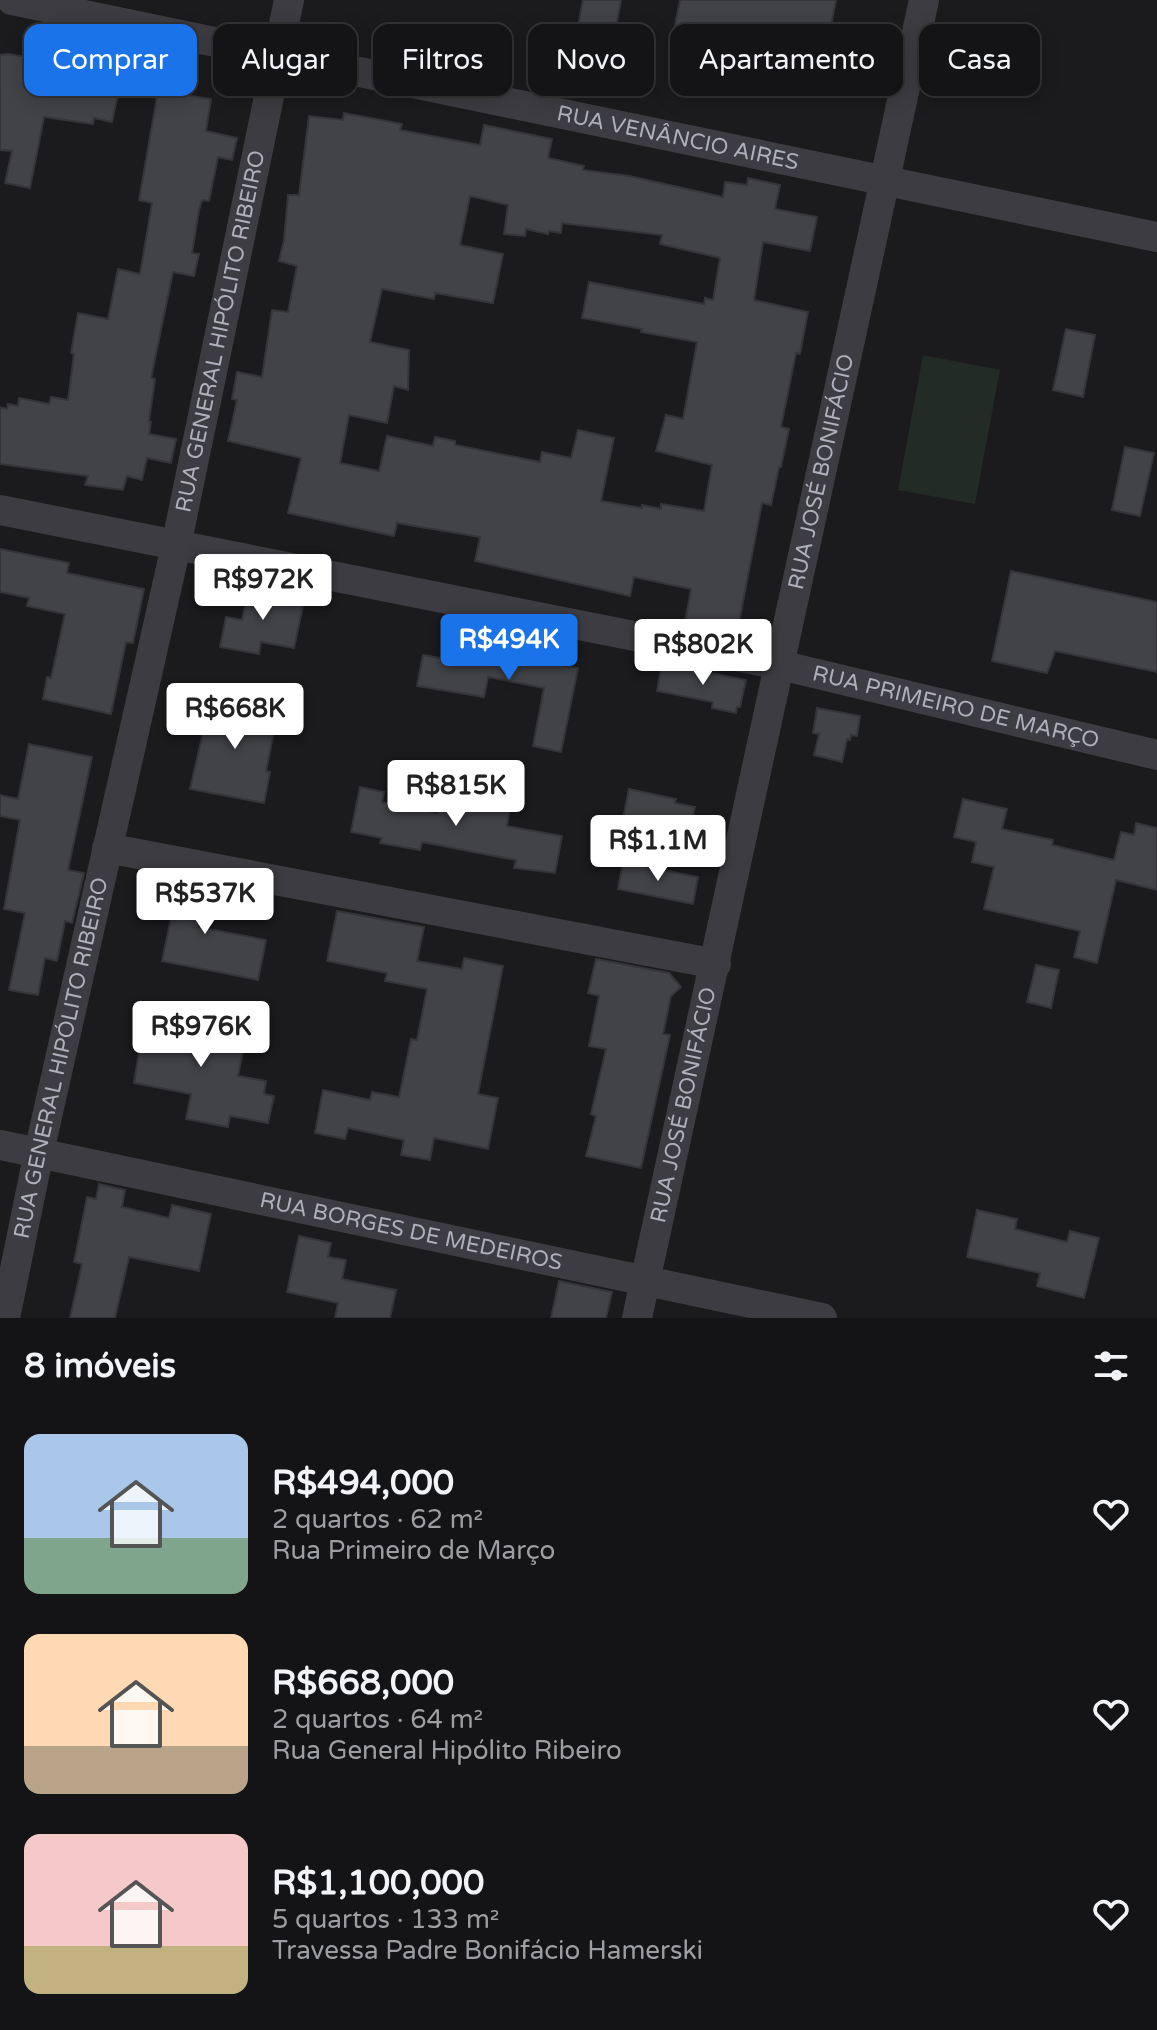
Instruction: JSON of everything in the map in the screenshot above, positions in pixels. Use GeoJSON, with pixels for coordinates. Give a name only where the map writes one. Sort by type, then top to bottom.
{"type":"FeatureCollection","features":[{"type":"Feature","properties":{"kind":"street","name":"RUA VENÂNCIO AIRES"},"geometry":{"type":"LineString","coordinates":[[12,0],[213,42]]}},
{"type":"Feature","properties":{"kind":"street","name":"RUA GENERAL HIPÓLITO RIBEIRO"},"geometry":{"type":"LineString","coordinates":[[284,24],[289,0]]}},
{"type":"Feature","properties":{"kind":"street","name":"RUA JOSÉ BONIFÁCIO"},"geometry":{"type":"LineString","coordinates":[[637,1318],[924,0]]}},
{"type":"Feature","properties":{"kind":"street","name":"RUA VENÂNCIO AIRES"},"geometry":{"type":"LineString","coordinates":[[357,72],[1157,237]]}},
{"type":"Feature","properties":{"kind":"street","name":"RUA GENERAL HIPÓLITO RIBEIRO"},"geometry":{"type":"LineString","coordinates":[[5,1318],[39,1152],[176,546],[269,96]]}},
{"type":"Feature","properties":{"kind":"street","name":"RUA PRIMEIRO DE MARÇO"},"geometry":{"type":"LineString","coordinates":[[0,510],[780,665],[1157,755]]}},
{"type":"Feature","properties":{"kind":"street"},"geometry":{"type":"LineString","coordinates":[[107,848],[716,964]]}},
{"type":"Feature","properties":{"kind":"street","name":"RUA BORGES DE MEDEIROS"},"geometry":{"type":"LineString","coordinates":[[0,1145],[822,1318]]}},
{"type":"Feature","properties":{"kind":"shaded area"},"geometry":{"type":"Polygon","coordinates":[[[923,355],[1000,370],[975,504],[898,490],[923,355]]]}},
{"type":"Feature","properties":{"kind":"building"},"geometry":{"type":"Polygon","coordinates":[[[583,0],[621,0],[617,24],[578,24],[583,0]]]}},
{"type":"Feature","properties":{"kind":"building"},"geometry":{"type":"Polygon","coordinates":[[[680,0],[836,0],[831,24],[675,24],[680,0]]]}},
{"type":"Feature","properties":{"kind":"building"},"geometry":{"type":"Polygon","coordinates":[[[0,55],[24,57],[24,96],[118,96],[112,122],[94,118],[93,124],[44,117],[30,188],[5,183],[12,151],[0,150],[0,55]]]}},
{"type":"Feature","properties":{"kind":"building"},"geometry":{"type":"Polygon","coordinates":[[[157,96],[211,99],[206,131],[237,138],[232,160],[218,157],[209,201],[202,200],[192,253],[199,254],[194,276],[173,272],[151,378],[155,379],[149,434],[176,439],[171,463],[147,458],[142,480],[127,476],[123,490],[85,485],[88,476],[0,464],[0,407],[7,409],[8,404],[18,406],[19,398],[49,404],[51,397],[68,400],[78,313],[108,319],[118,269],[140,274],[152,203],[139,200],[157,96]]]}},
{"type":"Feature","properties":{"kind":"building"},"geometry":{"type":"Polygon","coordinates":[[[344,113],[402,124],[400,130],[480,145],[484,125],[552,139],[548,158],[584,166],[583,170],[629,176],[723,197],[725,182],[747,185],[748,178],[780,185],[775,209],[817,217],[810,251],[763,242],[754,300],[808,312],[781,427],[789,429],[781,467],[771,505],[762,503],[737,633],[685,623],[691,589],[634,577],[630,596],[475,561],[480,537],[397,523],[394,536],[288,513],[301,458],[228,441],[237,400],[232,399],[237,372],[262,377],[272,310],[288,312],[297,266],[279,261],[288,195],[299,195],[309,116],[343,120],[344,113]],[[470,196],[460,245],[503,254],[493,303],[435,293],[434,299],[382,289],[370,342],[409,350],[408,390],[394,386],[387,423],[349,415],[340,463],[379,471],[387,436],[433,446],[435,437],[455,441],[455,445],[540,462],[542,452],[571,458],[578,430],[614,438],[601,501],[642,508],[642,505],[661,509],[661,504],[704,511],[712,465],[656,451],[666,415],[683,419],[697,342],[582,318],[589,282],[704,304],[705,298],[713,300],[720,258],[660,244],[662,235],[562,223],[561,233],[549,231],[548,234],[526,229],[525,236],[504,234],[508,205],[470,196]]]}},
{"type":"Feature","properties":{"kind":"building"},"geometry":{"type":"Polygon","coordinates":[[[1066,329],[1095,335],[1083,397],[1053,390],[1066,329]]]}},
{"type":"Feature","properties":{"kind":"building"},"geometry":{"type":"Polygon","coordinates":[[[1125,447],[1154,453],[1140,516],[1112,510],[1125,447]]]}},
{"type":"Feature","properties":{"kind":"building"},"geometry":{"type":"Polygon","coordinates":[[[0,549],[69,563],[67,573],[144,589],[133,643],[126,642],[111,714],[43,699],[47,677],[51,678],[65,614],[27,606],[29,598],[0,592],[0,549]]]}},
{"type":"Feature","properties":{"kind":"building"},"geometry":{"type":"Polygon","coordinates":[[[1011,571],[1157,602],[1157,672],[1055,651],[1047,673],[992,661],[1011,571]]]}},
{"type":"Feature","properties":{"kind":"building"},"geometry":{"type":"Polygon","coordinates":[[[250,582],[272,587],[270,595],[304,601],[294,648],[261,642],[259,654],[220,647],[226,617],[242,620],[250,582]]]}},
{"type":"Feature","properties":{"kind":"building"},"geometry":{"type":"Polygon","coordinates":[[[484,640],[558,655],[556,664],[578,668],[561,752],[533,746],[544,688],[488,677],[484,697],[417,686],[423,655],[461,662],[464,645],[482,648],[484,640]]]}},
{"type":"Feature","properties":{"kind":"building"},"geometry":{"type":"Polygon","coordinates":[[[662,663],[746,680],[740,707],[737,707],[736,713],[712,708],[713,702],[657,691],[662,663]]]}},
{"type":"Feature","properties":{"kind":"building"},"geometry":{"type":"Polygon","coordinates":[[[211,698],[278,711],[266,771],[270,772],[264,803],[190,789],[211,698]]]}},
{"type":"Feature","properties":{"kind":"building"},"geometry":{"type":"Polygon","coordinates":[[[817,708],[860,716],[857,736],[851,735],[850,740],[847,739],[842,762],[814,755],[819,734],[813,733],[817,708]]]}},
{"type":"Feature","properties":{"kind":"building"},"geometry":{"type":"Polygon","coordinates":[[[29,744],[92,757],[68,870],[84,873],[72,923],[65,921],[57,961],[45,958],[38,995],[9,990],[25,913],[4,909],[20,820],[0,816],[0,795],[18,799],[29,744]]]}},
{"type":"Feature","properties":{"kind":"building"},"geometry":{"type":"Polygon","coordinates":[[[443,781],[468,785],[464,800],[510,808],[507,826],[562,836],[555,873],[514,868],[516,860],[422,842],[420,850],[380,843],[382,838],[351,832],[360,787],[384,792],[382,802],[437,813],[443,781]]]}},
{"type":"Feature","properties":{"kind":"building"},"geometry":{"type":"Polygon","coordinates":[[[629,789],[676,799],[675,803],[695,807],[690,829],[649,821],[645,839],[620,834],[629,789]]]}},
{"type":"Feature","properties":{"kind":"building"},"geometry":{"type":"Polygon","coordinates":[[[963,799],[1007,809],[1002,829],[1053,840],[1052,845],[1114,860],[1121,832],[1134,835],[1136,823],[1157,828],[1157,890],[1116,880],[1097,963],[1074,957],[1080,931],[984,909],[994,867],[972,862],[976,842],[954,837],[963,799]]]}},
{"type":"Feature","properties":{"kind":"building"},"geometry":{"type":"Polygon","coordinates":[[[623,862],[698,877],[693,904],[618,889],[623,862]]]}},
{"type":"Feature","properties":{"kind":"building"},"geometry":{"type":"Polygon","coordinates":[[[163,877],[206,885],[198,927],[266,940],[258,980],[162,961],[174,904],[158,901],[163,877]]]}},
{"type":"Feature","properties":{"kind":"building"},"geometry":{"type":"Polygon","coordinates":[[[337,911],[424,927],[417,961],[462,969],[464,958],[503,966],[478,1094],[498,1098],[488,1149],[434,1138],[430,1160],[401,1155],[404,1140],[348,1128],[345,1139],[315,1133],[323,1090],[370,1100],[372,1092],[399,1097],[411,1039],[417,1040],[427,989],[385,981],[387,973],[327,961],[337,911]]]}},
{"type":"Feature","properties":{"kind":"building"},"geometry":{"type":"Polygon","coordinates":[[[596,959],[669,973],[681,987],[671,996],[663,1034],[670,1035],[641,1168],[586,1156],[596,1116],[591,1114],[606,1049],[589,1046],[599,996],[588,993],[596,959]]]}},
{"type":"Feature","properties":{"kind":"building"},"geometry":{"type":"Polygon","coordinates":[[[1036,965],[1059,970],[1051,1008],[1027,1002],[1036,965]]]}},
{"type":"Feature","properties":{"kind":"building"},"geometry":{"type":"Polygon","coordinates":[[[145,1014],[185,1022],[186,1018],[247,1031],[238,1076],[266,1081],[264,1094],[274,1096],[268,1123],[230,1116],[228,1127],[186,1119],[191,1094],[134,1083],[145,1014]]]}},
{"type":"Feature","properties":{"kind":"building"},"geometry":{"type":"Polygon","coordinates":[[[99,1184],[125,1190],[122,1207],[169,1218],[172,1205],[211,1214],[199,1271],[129,1257],[115,1318],[70,1318],[82,1264],[74,1262],[87,1197],[96,1199],[99,1184]]]}},
{"type":"Feature","properties":{"kind":"building"},"geometry":{"type":"Polygon","coordinates":[[[977,1210],[1017,1219],[1015,1229],[1067,1242],[1070,1231],[1099,1238],[1084,1298],[1037,1286],[1040,1273],[967,1257],[977,1210]]]}},
{"type":"Feature","properties":{"kind":"building"},"geometry":{"type":"Polygon","coordinates":[[[299,1236],[331,1243],[328,1257],[346,1260],[342,1279],[396,1290],[390,1318],[335,1318],[338,1303],[287,1292],[299,1236]]]}},
{"type":"Feature","properties":{"kind":"building"},"geometry":{"type":"Polygon","coordinates":[[[559,1281],[612,1292],[606,1318],[551,1318],[559,1281]]]}}]}
